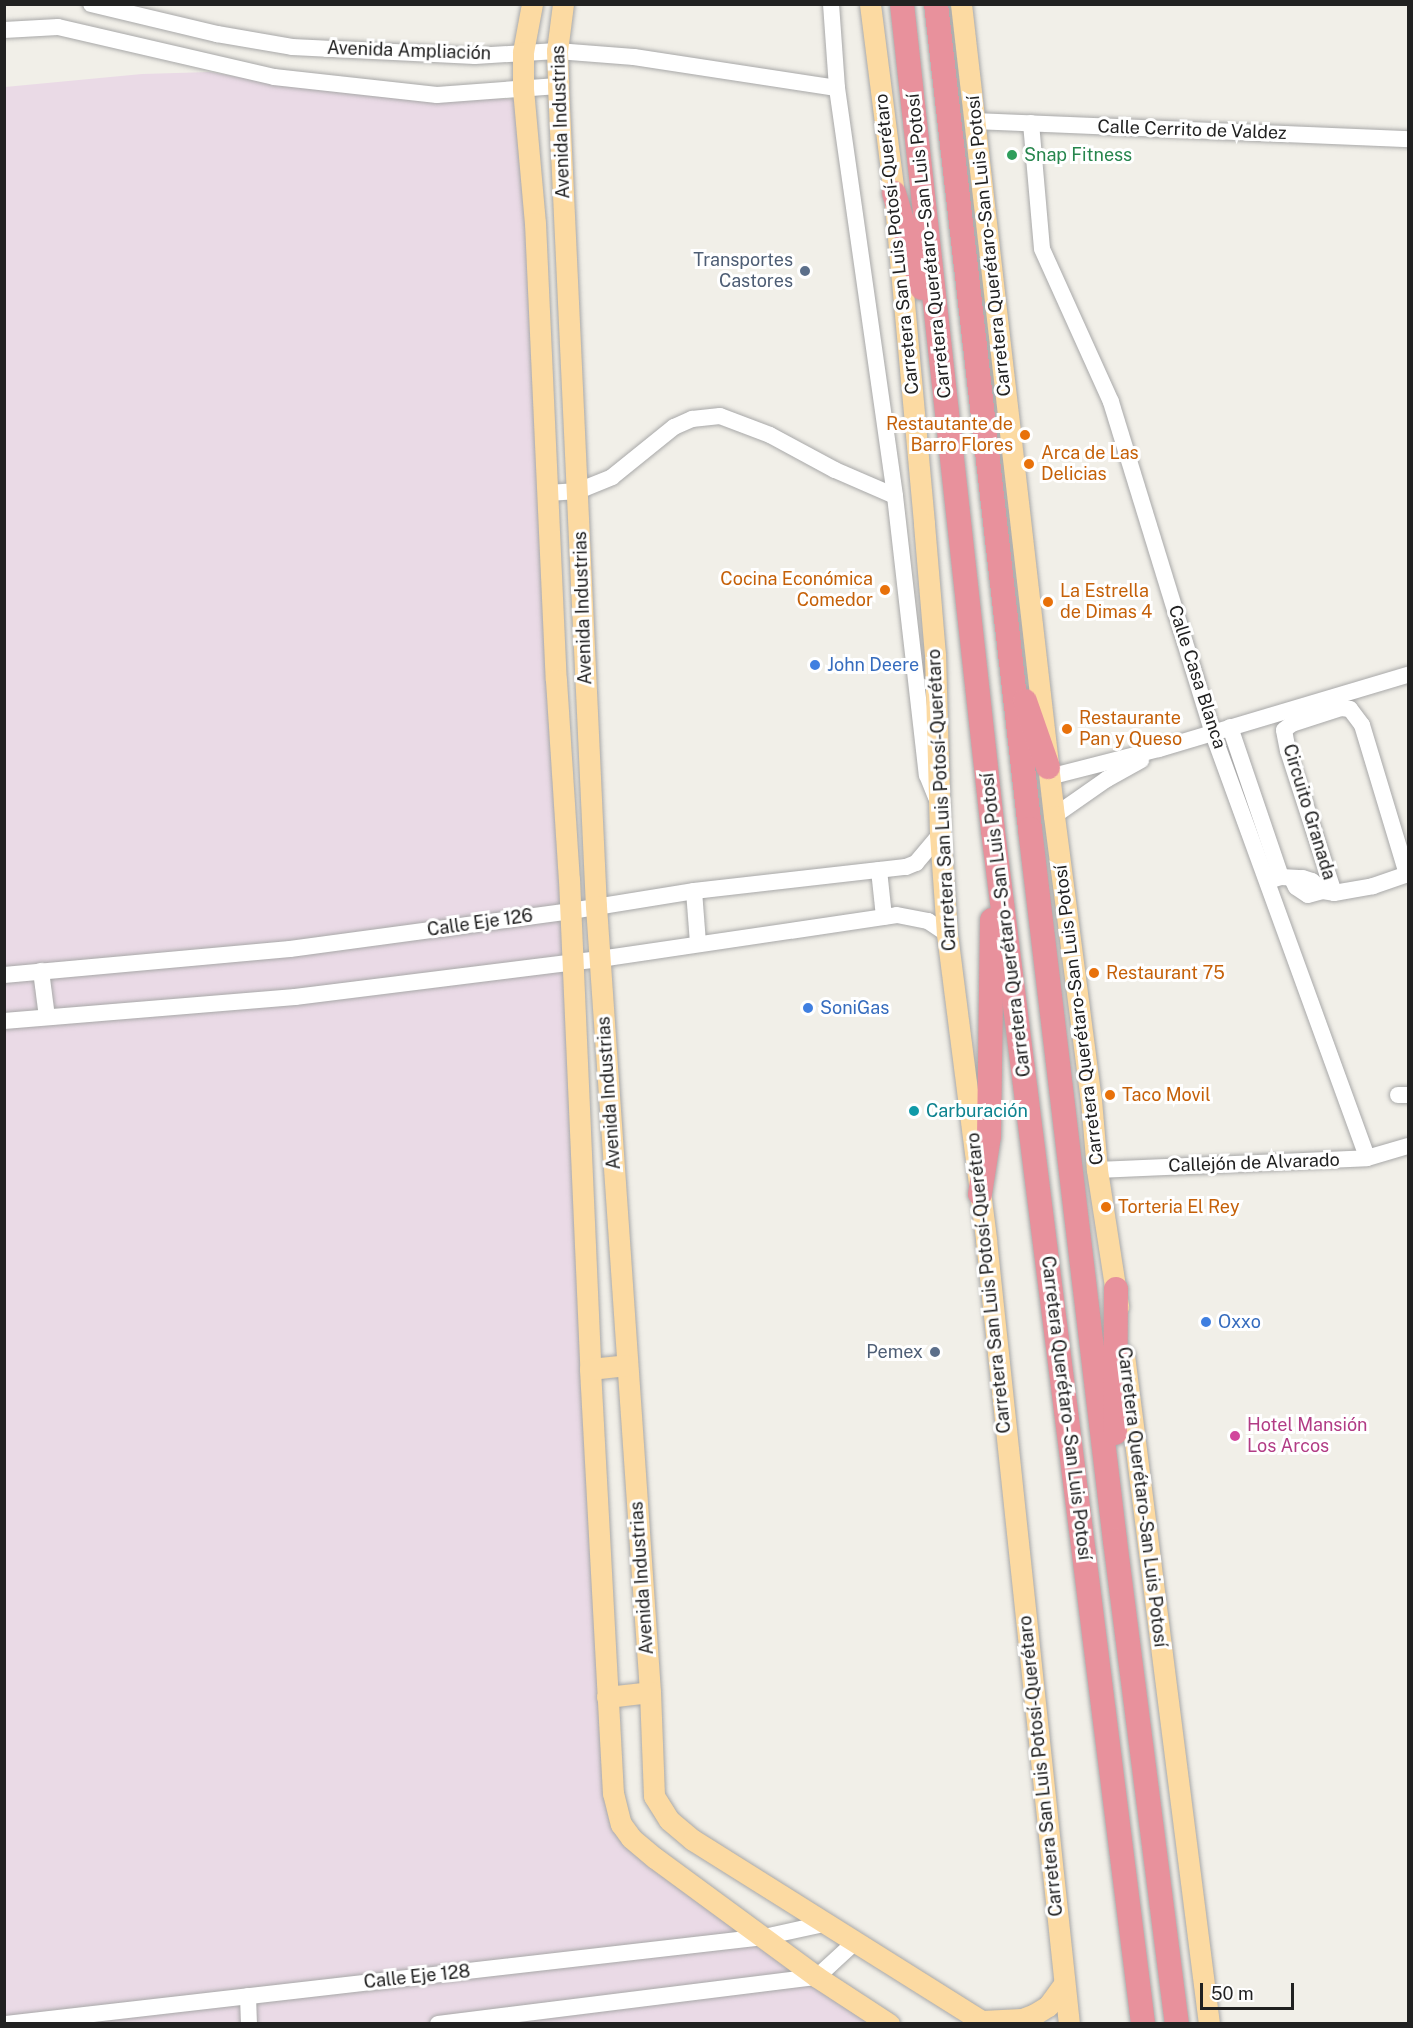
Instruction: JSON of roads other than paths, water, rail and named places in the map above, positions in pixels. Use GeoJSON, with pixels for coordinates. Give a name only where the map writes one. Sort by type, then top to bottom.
{"type":"FeatureCollection","features":[{"type":"Feature","properties":{"kind":"highway","name":"Carretera Querétaro - San Luis Potosí"},"geometry":{"type":"LineString","coordinates":[[902,4],[993,831],[1143,2024]]}},
{"type":"Feature","properties":{"kind":"highway","name":"Carretera Querétaro - San Luis Potosí"},"geometry":{"type":"LineString","coordinates":[[936,4],[1010,659],[1115,1541],[1177,2024]]}},
{"type":"Feature","properties":{"kind":"highway"},"geometry":{"type":"LineString","coordinates":[[894,192],[940,350]]}},
{"type":"Feature","properties":{"kind":"highway"},"geometry":{"type":"LineString","coordinates":[[1010,659],[1049,772]]}},
{"type":"Feature","properties":{"kind":"highway"},"geometry":{"type":"LineString","coordinates":[[980,1194],[989,1136],[993,831]]}},
{"type":"Feature","properties":{"kind":"highway"},"geometry":{"type":"LineString","coordinates":[[1115,1541],[1116,1289]]}},
{"type":"Feature","properties":{"kind":"main road","name":"Avenida Industrias"},"geometry":{"type":"LineString","coordinates":[[532,4],[523,52],[523,89],[536,223],[556,680],[571,911],[590,1369],[606,1697],[613,1792],[621,1824],[631,1838],[817,1977],[890,2024]]}},
{"type":"Feature","properties":{"kind":"main road","name":"Avenida Industrias"},"geometry":{"type":"LineString","coordinates":[[563,4],[557,51],[558,86],[596,906],[650,1692],[654,1796],[669,1820],[693,1840],[828,1923],[977,2020]]}},
{"type":"Feature","properties":{"kind":"main road","name":"Carretera San Luis Potosí-Querétaro"},"geometry":{"type":"LineString","coordinates":[[870,4],[894,192],[934,654],[940,834],[947,934],[980,1194],[1063,1985],[1070,2019]]}},
{"type":"Feature","properties":{"kind":"main road","name":"Carretera Querétaro-San Luis Potosí"},"geometry":{"type":"LineString","coordinates":[[961,4],[1054,816],[1091,1100],[1097,1170],[1116,1289],[1209,2024]]}},
{"type":"Feature","properties":{"kind":"main road"},"geometry":{"type":"LineString","coordinates":[[590,1369],[627,1365]]}},
{"type":"Feature","properties":{"kind":"main road"},"geometry":{"type":"LineString","coordinates":[[606,1697],[650,1692]]}},
{"type":"Feature","properties":{"kind":"main road"},"geometry":{"type":"LineString","coordinates":[[1201,2024],[1204,1976]]}},
{"type":"Feature","properties":{"kind":"main road"},"geometry":{"type":"LineString","coordinates":[[977,2020],[1022,2019],[1035,2014],[1048,2006],[1063,1985]]}},
{"type":"Feature","properties":{"kind":"street","name":"Avenida Ampliación"},"geometry":{"type":"LineString","coordinates":[[91,4],[217,34],[292,47],[475,56],[557,51],[634,57],[837,88]]}},
{"type":"Feature","properties":{"kind":"street"},"geometry":{"type":"LineString","coordinates":[[831,4],[837,88],[895,496],[927,775],[939,806]]}},
{"type":"Feature","properties":{"kind":"street","name":"Avenida Ampliación"},"geometry":{"type":"LineString","coordinates":[[4,30],[58,27],[202,63],[285,79],[437,94],[558,86]]}},
{"type":"Feature","properties":{"kind":"street","name":"Calle Cerrito de Valdez"},"geometry":{"type":"LineString","coordinates":[[976,121],[1408,139]]}},
{"type":"Feature","properties":{"kind":"street","name":"Calle Casa Blanca"},"geometry":{"type":"LineString","coordinates":[[1031,123],[1042,249],[1111,402],[1212,731],[1280,879],[1367,1158]]}},
{"type":"Feature","properties":{"kind":"street"},"geometry":{"type":"LineString","coordinates":[[548,493],[578,491],[612,477],[674,427],[692,420],[720,416],[770,435],[835,470],[895,496]]}},
{"type":"Feature","properties":{"kind":"street"},"geometry":{"type":"LineString","coordinates":[[1049,772],[1159,749],[1212,731],[1408,675]]}},
{"type":"Feature","properties":{"kind":"street","name":"Circuito Granada"},"geometry":{"type":"LineString","coordinates":[[1328,892],[1284,730],[1302,721],[1341,708],[1350,709],[1362,725],[1408,874]]}},
{"type":"Feature","properties":{"kind":"street"},"geometry":{"type":"LineString","coordinates":[[1230,727],[1280,879],[1303,878],[1328,892],[1372,886],[1408,874]]}},
{"type":"Feature","properties":{"kind":"street"},"geometry":{"type":"LineString","coordinates":[[1054,816],[1107,779],[1159,749]]}},
{"type":"Feature","properties":{"kind":"street","name":"Calle Eje 126"},"geometry":{"type":"LineString","coordinates":[[4,975],[290,949],[571,911],[694,891],[906,867],[916,863],[940,834]]}},
{"type":"Feature","properties":{"kind":"street"},"geometry":{"type":"LineString","coordinates":[[879,870],[884,917]]}},
{"type":"Feature","properties":{"kind":"street"},"geometry":{"type":"LineString","coordinates":[[694,891],[698,943]]}},
{"type":"Feature","properties":{"kind":"street"},"geometry":{"type":"LineString","coordinates":[[4,1021],[295,998],[600,959],[897,915],[928,921],[947,934]]}},
{"type":"Feature","properties":{"kind":"street"},"geometry":{"type":"LineString","coordinates":[[41,971],[47,1017]]}},
{"type":"Feature","properties":{"kind":"street","name":"Callejón de Alvarado"},"geometry":{"type":"LineString","coordinates":[[1097,1170],[1367,1158],[1408,1146]]}},
{"type":"Feature","properties":{"kind":"street","name":"Calle Eje 128"},"geometry":{"type":"LineString","coordinates":[[6,2024],[764,1937],[828,1923]]}},
{"type":"Feature","properties":{"kind":"street"},"geometry":{"type":"LineString","coordinates":[[438,2024],[817,1977],[856,1941]]}},
{"type":"Feature","properties":{"kind":"street"},"geometry":{"type":"LineString","coordinates":[[248,1996],[249,2024]]}},
{"type":"Feature","properties":{"kind":"place","name":"Snap Fitness"},"geometry":{"type":"Point","coordinates":[1012,155]}},
{"type":"Feature","properties":{"kind":"place","name":"Transportes Castores"},"geometry":{"type":"Point","coordinates":[805,271]}},
{"type":"Feature","properties":{"kind":"place","name":"Restautante de Barro Flores"},"geometry":{"type":"Point","coordinates":[1025,435]}},
{"type":"Feature","properties":{"kind":"place","name":"Arca de Las Delicias"},"geometry":{"type":"Point","coordinates":[1029,464]}},
{"type":"Feature","properties":{"kind":"place","name":"Cocina Económica Comedor"},"geometry":{"type":"Point","coordinates":[885,590]}},
{"type":"Feature","properties":{"kind":"place","name":"La Estrella de Dimas 4"},"geometry":{"type":"Point","coordinates":[1048,602]}},
{"type":"Feature","properties":{"kind":"place","name":"John Deere"},"geometry":{"type":"Point","coordinates":[815,665]}},
{"type":"Feature","properties":{"kind":"place","name":"Restaurante Pan y Queso"},"geometry":{"type":"Point","coordinates":[1067,729]}},
{"type":"Feature","properties":{"kind":"place","name":"Restaurant 75"},"geometry":{"type":"Point","coordinates":[1094,973]}},
{"type":"Feature","properties":{"kind":"place","name":"SoniGas"},"geometry":{"type":"Point","coordinates":[808,1008]}},
{"type":"Feature","properties":{"kind":"place","name":"Taco Movil"},"geometry":{"type":"Point","coordinates":[1110,1095]}},
{"type":"Feature","properties":{"kind":"place","name":"Carburación"},"geometry":{"type":"Point","coordinates":[914,1111]}},
{"type":"Feature","properties":{"kind":"place","name":"Torteria El Rey"},"geometry":{"type":"Point","coordinates":[1106,1207]}},
{"type":"Feature","properties":{"kind":"place","name":"Oxxo"},"geometry":{"type":"Point","coordinates":[1206,1322]}},
{"type":"Feature","properties":{"kind":"place","name":"Pemex"},"geometry":{"type":"Point","coordinates":[935,1352]}},
{"type":"Feature","properties":{"kind":"place","name":"Hotel Mansión Los Arcos"},"geometry":{"type":"Point","coordinates":[1235,1436]}}]}
